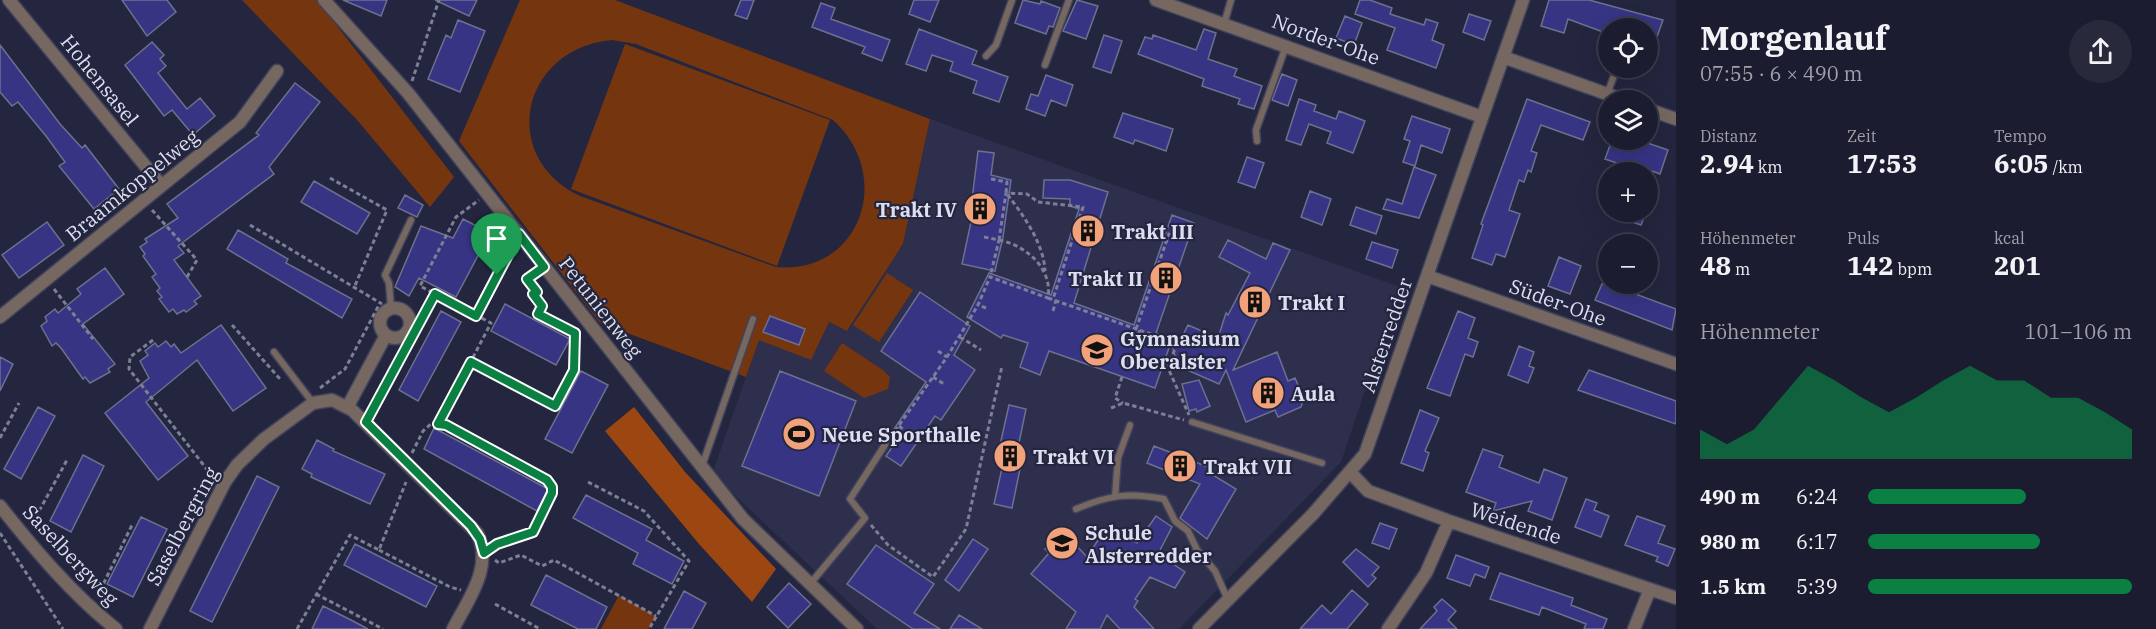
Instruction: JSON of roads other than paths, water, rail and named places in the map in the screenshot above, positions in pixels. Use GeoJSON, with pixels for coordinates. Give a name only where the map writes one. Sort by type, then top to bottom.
{"type":"FeatureCollection","features":[{"type":"Feature","properties":{"kind":"street","name":"Hohensasel"},"geometry":{"type":"LineString","coordinates":[[9,0],[161,185]]}},
{"type":"Feature","properties":{"kind":"street","name":"Petunienweg"},"geometry":{"type":"LineString","coordinates":[[324,0],[408,93],[743,519],[857,629]]}},
{"type":"Feature","properties":{"kind":"street","name":"Norder-Ohe"},"geometry":{"type":"LineString","coordinates":[[1156,0],[1482,117]]}},
{"type":"Feature","properties":{"kind":"street","name":"Alsterredder"},"geometry":{"type":"LineString","coordinates":[[1199,629],[1365,454],[1523,0]]}},
{"type":"Feature","properties":{"kind":"street"},"geometry":{"type":"LineString","coordinates":[[1503,57],[1598,91]]}},
{"type":"Feature","properties":{"kind":"street","name":"Braamkoppelweg"},"geometry":{"type":"LineString","coordinates":[[0,317],[240,122],[277,71]]}},
{"type":"Feature","properties":{"kind":"street"},"geometry":{"type":"LineString","coordinates":[[1658,113],[1676,119]]}},
{"type":"Feature","properties":{"kind":"street","name":"Süder-Ohe"},"geometry":{"type":"LineString","coordinates":[[1427,276],[1676,364]]}},
{"type":"Feature","properties":{"kind":"street"},"geometry":{"type":"LineString","coordinates":[[348,406],[386,335],[380,320],[385,305],[404,311],[410,324],[401,337],[386,335]]}},
{"type":"Feature","properties":{"kind":"street"},"geometry":{"type":"LineString","coordinates":[[313,403],[332,400],[348,406],[471,526],[480,539],[484,553],[481,571],[453,629]]}},
{"type":"Feature","properties":{"kind":"street","name":"Saselbergring"},"geometry":{"type":"LineString","coordinates":[[150,629],[225,482],[253,448],[313,403]]}},
{"type":"Feature","properties":{"kind":"street","name":"Weidende"},"geometry":{"type":"LineString","coordinates":[[1350,472],[1368,491],[1676,598]]}},
{"type":"Feature","properties":{"kind":"street","name":"Saselbergweg"},"geometry":{"type":"LineString","coordinates":[[0,506],[25,538],[91,609],[116,629]]}},
{"type":"Feature","properties":{"kind":"street"},"geometry":{"type":"LineString","coordinates":[[1388,629],[1426,573],[1449,521]]}},
{"type":"Feature","properties":{"kind":"street"},"geometry":{"type":"LineString","coordinates":[[1634,629],[1650,589]]}},
{"type":"Feature","properties":{"kind":"lane"},"geometry":{"type":"LineString","coordinates":[[986,56],[996,45],[1012,0]]}},
{"type":"Feature","properties":{"kind":"lane"},"geometry":{"type":"LineString","coordinates":[[1045,65],[1069,0]]}},
{"type":"Feature","properties":{"kind":"lane"},"geometry":{"type":"LineString","coordinates":[[1224,24],[1231,0]]}},
{"type":"Feature","properties":{"kind":"lane"},"geometry":{"type":"LineString","coordinates":[[1257,141],[1256,130],[1287,46]]}},
{"type":"Feature","properties":{"kind":"lane"},"geometry":{"type":"LineString","coordinates":[[385,305],[389,283],[385,274],[411,220]]}},
{"type":"Feature","properties":{"kind":"lane"},"geometry":{"type":"LineString","coordinates":[[702,466],[753,319]]}},
{"type":"Feature","properties":{"kind":"lane"},"geometry":{"type":"LineString","coordinates":[[274,352],[313,403]]}},
{"type":"Feature","properties":{"kind":"lane"},"geometry":{"type":"LineString","coordinates":[[1192,422],[1322,463]]}},
{"type":"Feature","properties":{"kind":"lane"},"geometry":{"type":"LineString","coordinates":[[1115,497],[1118,458],[1130,425]]}},
{"type":"Feature","properties":{"kind":"lane"},"geometry":{"type":"LineString","coordinates":[[809,585],[865,518],[850,499],[890,436]]}},
{"type":"Feature","properties":{"kind":"lane"},"geometry":{"type":"LineString","coordinates":[[1076,509],[1097,500],[1137,493],[1164,499],[1175,521],[1188,531],[1197,550],[1215,571],[1228,600]]}},
{"type":"Feature","properties":{"kind":"place","name":"Trakt IV"},"geometry":{"type":"Point","coordinates":[980,209]}},
{"type":"Feature","properties":{"kind":"place","name":"Trakt III"},"geometry":{"type":"Point","coordinates":[1088,231]}},
{"type":"Feature","properties":{"kind":"place","name":"Trakt II"},"geometry":{"type":"Point","coordinates":[1166,278]}},
{"type":"Feature","properties":{"kind":"place","name":"Trakt I"},"geometry":{"type":"Point","coordinates":[1255,302]}},
{"type":"Feature","properties":{"kind":"place","name":"Gymnasium Oberalster"},"geometry":{"type":"Point","coordinates":[1097,350]}},
{"type":"Feature","properties":{"kind":"place","name":"Aula"},"geometry":{"type":"Point","coordinates":[1268,393]}},
{"type":"Feature","properties":{"kind":"place","name":"Neue Sporthalle"},"geometry":{"type":"Point","coordinates":[799,434]}},
{"type":"Feature","properties":{"kind":"place","name":"Trakt VI"},"geometry":{"type":"Point","coordinates":[1010,456]}},
{"type":"Feature","properties":{"kind":"place","name":"Trakt VII"},"geometry":{"type":"Point","coordinates":[1180,466]}},
{"type":"Feature","properties":{"kind":"place","name":"Schule Alsterredder"},"geometry":{"type":"Point","coordinates":[1062,543]}}]}
